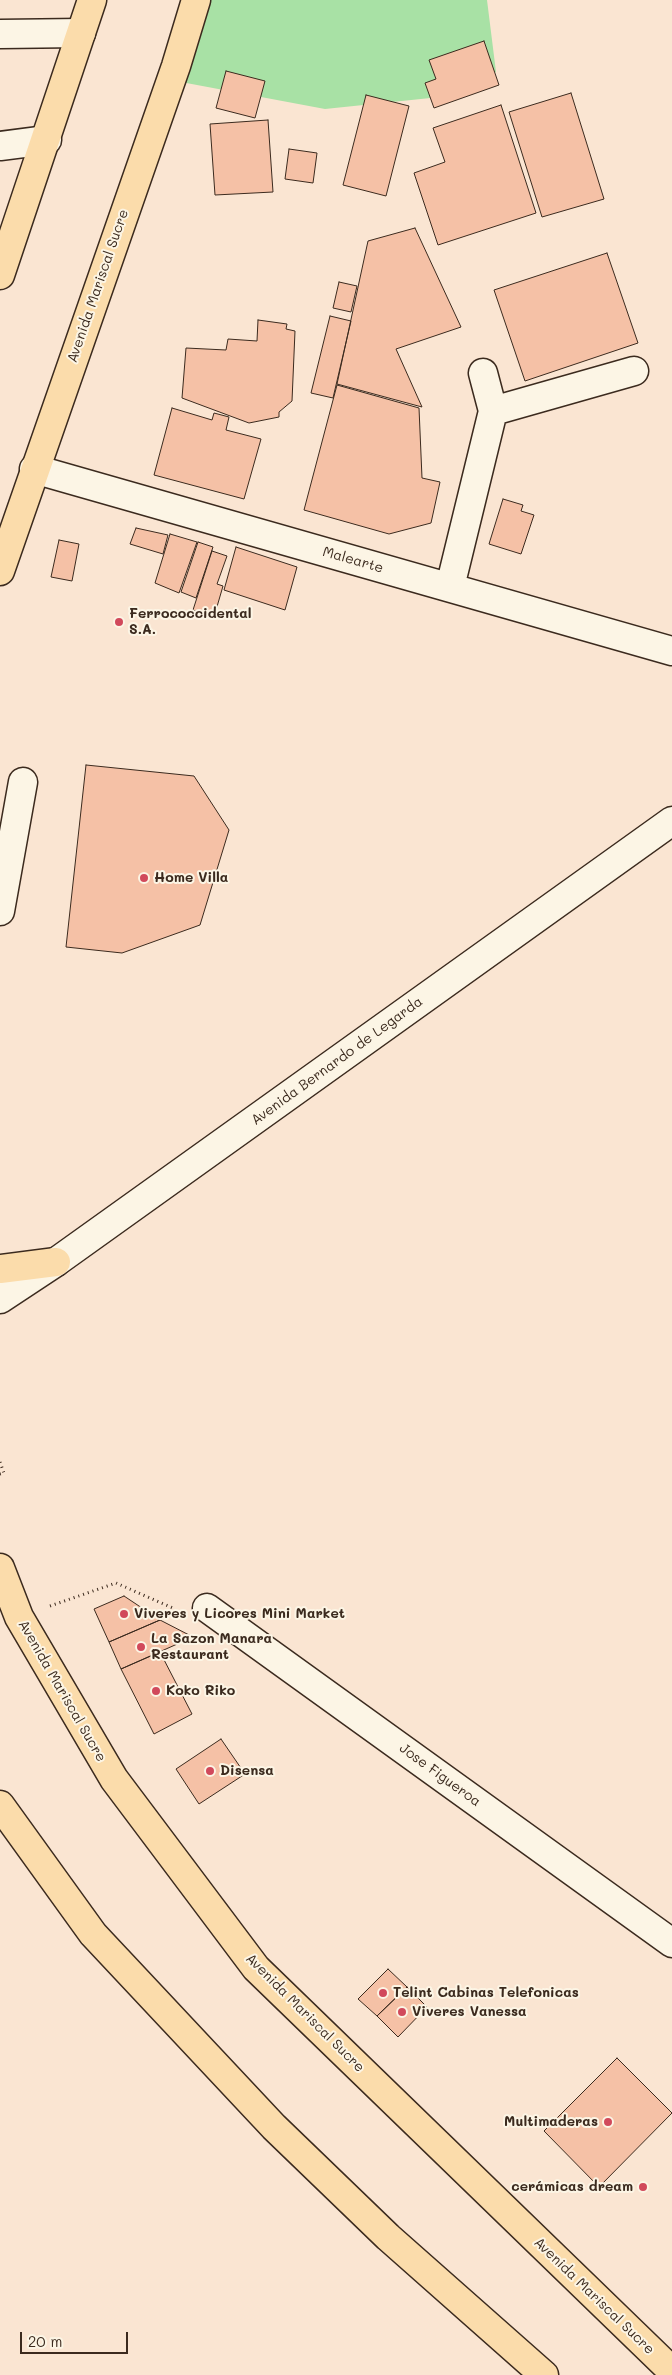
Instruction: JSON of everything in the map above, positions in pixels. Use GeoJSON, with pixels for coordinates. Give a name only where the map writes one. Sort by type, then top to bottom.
{"type":"FeatureCollection","features":[{"type":"Feature","properties":{"kind":"main road"},"geometry":{"type":"LineString","coordinates":[[0,275],[47,140],[92,0]]}},
{"type":"Feature","properties":{"kind":"main road","name":"Avenida Mariscal Sucre"},"geometry":{"type":"LineString","coordinates":[[0,571],[176,66],[196,0]]}},
{"type":"Feature","properties":{"kind":"main road"},"geometry":{"type":"LineString","coordinates":[[0,1269],[56,1262]]}},
{"type":"Feature","properties":{"kind":"main road","name":"Avenida Mariscal Sucre"},"geometry":{"type":"LineString","coordinates":[[0,1568],[19,1617],[114,1780],[256,1968],[672,2371]]}},
{"type":"Feature","properties":{"kind":"main road"},"geometry":{"type":"LineString","coordinates":[[0,1805],[93,1934],[274,2128],[388,2237],[544,2375]]}},
{"type":"Feature","properties":{"kind":"street"},"geometry":{"type":"LineString","coordinates":[[0,34],[82,33]]}},
{"type":"Feature","properties":{"kind":"street"},"geometry":{"type":"LineString","coordinates":[[0,146],[47,140]]}},
{"type":"Feature","properties":{"kind":"street"},"geometry":{"type":"LineString","coordinates":[[493,411],[634,371]]}},
{"type":"Feature","properties":{"kind":"street"},"geometry":{"type":"LineString","coordinates":[[450,588],[493,411],[483,373]]}},
{"type":"Feature","properties":{"kind":"street","name":"Malearte"},"geometry":{"type":"LineString","coordinates":[[34,469],[672,651]]}},
{"type":"Feature","properties":{"kind":"street"},"geometry":{"type":"LineString","coordinates":[[0,911],[22,782]]}},
{"type":"Feature","properties":{"kind":"street","name":"Avenida Bernardo de Legarda"},"geometry":{"type":"LineString","coordinates":[[0,1299],[56,1262],[672,822]]}},
{"type":"Feature","properties":{"kind":"street","name":"Jose Figueroa"},"geometry":{"type":"LineString","coordinates":[[207,1608],[672,1943]]}},
{"type":"Feature","properties":{"kind":"path"},"geometry":{"type":"LineString","coordinates":[[0,1462],[2,1473]]}},
{"type":"Feature","properties":{"kind":"path"},"geometry":{"type":"LineString","coordinates":[[19,1617],[116,1583],[181,1612],[207,1608]]}},
{"type":"Feature","properties":{"kind":"green space"},"geometry":{"type":"Polygon","coordinates":[[[202,0],[487,0],[496,72],[440,97],[325,109],[181,82],[202,0]]]}},
{"type":"Feature","properties":{"kind":"building"},"geometry":{"type":"Polygon","coordinates":[[[484,41],[499,85],[434,108],[425,83],[436,79],[429,60],[484,41]]]}},
{"type":"Feature","properties":{"kind":"building"},"geometry":{"type":"Polygon","coordinates":[[[226,71],[265,81],[255,118],[216,108],[226,71]]]}},
{"type":"Feature","properties":{"kind":"building"},"geometry":{"type":"Polygon","coordinates":[[[571,93],[604,199],[542,217],[509,112],[571,93]]]}},
{"type":"Feature","properties":{"kind":"building"},"geometry":{"type":"Polygon","coordinates":[[[366,95],[409,106],[386,196],[343,185],[366,95]]]}},
{"type":"Feature","properties":{"kind":"building"},"geometry":{"type":"Polygon","coordinates":[[[501,105],[536,213],[438,245],[414,173],[445,162],[433,128],[501,105]]]}},
{"type":"Feature","properties":{"kind":"building"},"geometry":{"type":"Polygon","coordinates":[[[268,120],[273,192],[215,195],[210,124],[268,120]]]}},
{"type":"Feature","properties":{"kind":"building"},"geometry":{"type":"Polygon","coordinates":[[[289,149],[317,153],[313,183],[285,179],[289,149]]]}},
{"type":"Feature","properties":{"kind":"building"},"geometry":{"type":"Polygon","coordinates":[[[415,228],[461,327],[396,349],[422,407],[337,384],[368,241],[415,228]]]}},
{"type":"Feature","properties":{"kind":"building"},"geometry":{"type":"Polygon","coordinates":[[[607,253],[638,343],[525,381],[494,290],[607,253]]]}},
{"type":"Feature","properties":{"kind":"building"},"geometry":{"type":"Polygon","coordinates":[[[339,282],[357,286],[351,312],[333,308],[339,282]]]}},
{"type":"Feature","properties":{"kind":"building"},"geometry":{"type":"Polygon","coordinates":[[[330,316],[351,321],[333,398],[311,393],[330,316]]]}},
{"type":"Feature","properties":{"kind":"building"},"geometry":{"type":"Polygon","coordinates":[[[258,320],[287,324],[286,329],[295,331],[292,401],[279,412],[279,417],[249,423],[182,398],[186,348],[226,350],[228,339],[257,341],[258,320]]]}},
{"type":"Feature","properties":{"kind":"building"},"geometry":{"type":"Polygon","coordinates":[[[337,385],[419,408],[422,478],[440,482],[431,523],[389,534],[304,510],[337,385]]]}},
{"type":"Feature","properties":{"kind":"building"},"geometry":{"type":"Polygon","coordinates":[[[172,408],[212,420],[214,413],[229,417],[226,430],[261,439],[244,499],[154,475],[172,408]]]}},
{"type":"Feature","properties":{"kind":"building"},"geometry":{"type":"Polygon","coordinates":[[[503,499],[523,505],[521,511],[534,515],[521,554],[489,544],[503,499]]]}},
{"type":"Feature","properties":{"kind":"building"},"geometry":{"type":"Polygon","coordinates":[[[136,528],[168,535],[163,554],[130,544],[136,528]]]}},
{"type":"Feature","properties":{"kind":"building"},"geometry":{"type":"Polygon","coordinates":[[[170,534],[197,542],[179,593],[155,583],[170,534]]]}},
{"type":"Feature","properties":{"kind":"building"},"geometry":{"type":"Polygon","coordinates":[[[59,540],[79,544],[72,581],[51,577],[59,540]]]}},
{"type":"Feature","properties":{"kind":"building"},"geometry":{"type":"Polygon","coordinates":[[[198,542],[213,547],[196,598],[181,592],[198,542]]]}},
{"type":"Feature","properties":{"kind":"building"},"geometry":{"type":"Polygon","coordinates":[[[236,547],[297,567],[285,610],[224,590],[236,547]]]}},
{"type":"Feature","properties":{"kind":"building"},"geometry":{"type":"Polygon","coordinates":[[[212,551],[227,556],[217,584],[223,586],[214,617],[193,610],[212,551]]]}},
{"type":"Feature","properties":{"kind":"building","name":"Home Villa"},"geometry":{"type":"Polygon","coordinates":[[[86,765],[194,776],[229,830],[200,925],[122,953],[66,947],[86,765]]]}},
{"type":"Feature","properties":{"kind":"building","name":"Viveres y Licores Mini Market"},"geometry":{"type":"Polygon","coordinates":[[[124,1596],[160,1620],[109,1642],[94,1609],[124,1596]]]}},
{"type":"Feature","properties":{"kind":"building","name":"La Sazon Manara Restaurant"},"geometry":{"type":"Polygon","coordinates":[[[160,1620],[193,1637],[121,1669],[109,1642],[160,1620]]]}},
{"type":"Feature","properties":{"kind":"building","name":"Koko Riko"},"geometry":{"type":"Polygon","coordinates":[[[160,1652],[192,1714],[154,1734],[121,1669],[160,1652]]]}},
{"type":"Feature","properties":{"kind":"building","name":"Disensa"},"geometry":{"type":"Polygon","coordinates":[[[221,1739],[245,1774],[199,1804],[176,1769],[221,1739]]]}},
{"type":"Feature","properties":{"kind":"building","name":"Telint Cabinas Telefonicas"},"geometry":{"type":"Polygon","coordinates":[[[388,1969],[407,1987],[377,2016],[358,1999],[388,1969]]]}},
{"type":"Feature","properties":{"kind":"building","name":"Viveres Vanessa"},"geometry":{"type":"Polygon","coordinates":[[[407,1987],[427,2007],[398,2037],[377,2016],[407,1987]]]}},
{"type":"Feature","properties":{"kind":"building","name":"Multimaderas"},"geometry":{"type":"Polygon","coordinates":[[[617,2058],[672,2113],[599,2187],[544,2131],[617,2058]]]}},
{"type":"Feature","properties":{"kind":"place","name":"Ferrococcidental S.A."},"geometry":{"type":"Point","coordinates":[119,622]}},
{"type":"Feature","properties":{"kind":"place","name":"Home Villa"},"geometry":{"type":"Point","coordinates":[144,878]}},
{"type":"Feature","properties":{"kind":"place","name":"Viveres y Licores Mini Market"},"geometry":{"type":"Point","coordinates":[124,1614]}},
{"type":"Feature","properties":{"kind":"place","name":"La Sazon Manara Restaurant"},"geometry":{"type":"Point","coordinates":[141,1647]}},
{"type":"Feature","properties":{"kind":"place","name":"Koko Riko"},"geometry":{"type":"Point","coordinates":[156,1691]}},
{"type":"Feature","properties":{"kind":"place","name":"Disensa"},"geometry":{"type":"Point","coordinates":[210,1771]}},
{"type":"Feature","properties":{"kind":"place","name":"Telint Cabinas Telefonicas"},"geometry":{"type":"Point","coordinates":[383,1993]}},
{"type":"Feature","properties":{"kind":"place","name":"Viveres Vanessa"},"geometry":{"type":"Point","coordinates":[402,2012]}},
{"type":"Feature","properties":{"kind":"place","name":"Multimaderas"},"geometry":{"type":"Point","coordinates":[608,2122]}},
{"type":"Feature","properties":{"kind":"place","name":"cerámicas dream"},"geometry":{"type":"Point","coordinates":[643,2187]}}]}
